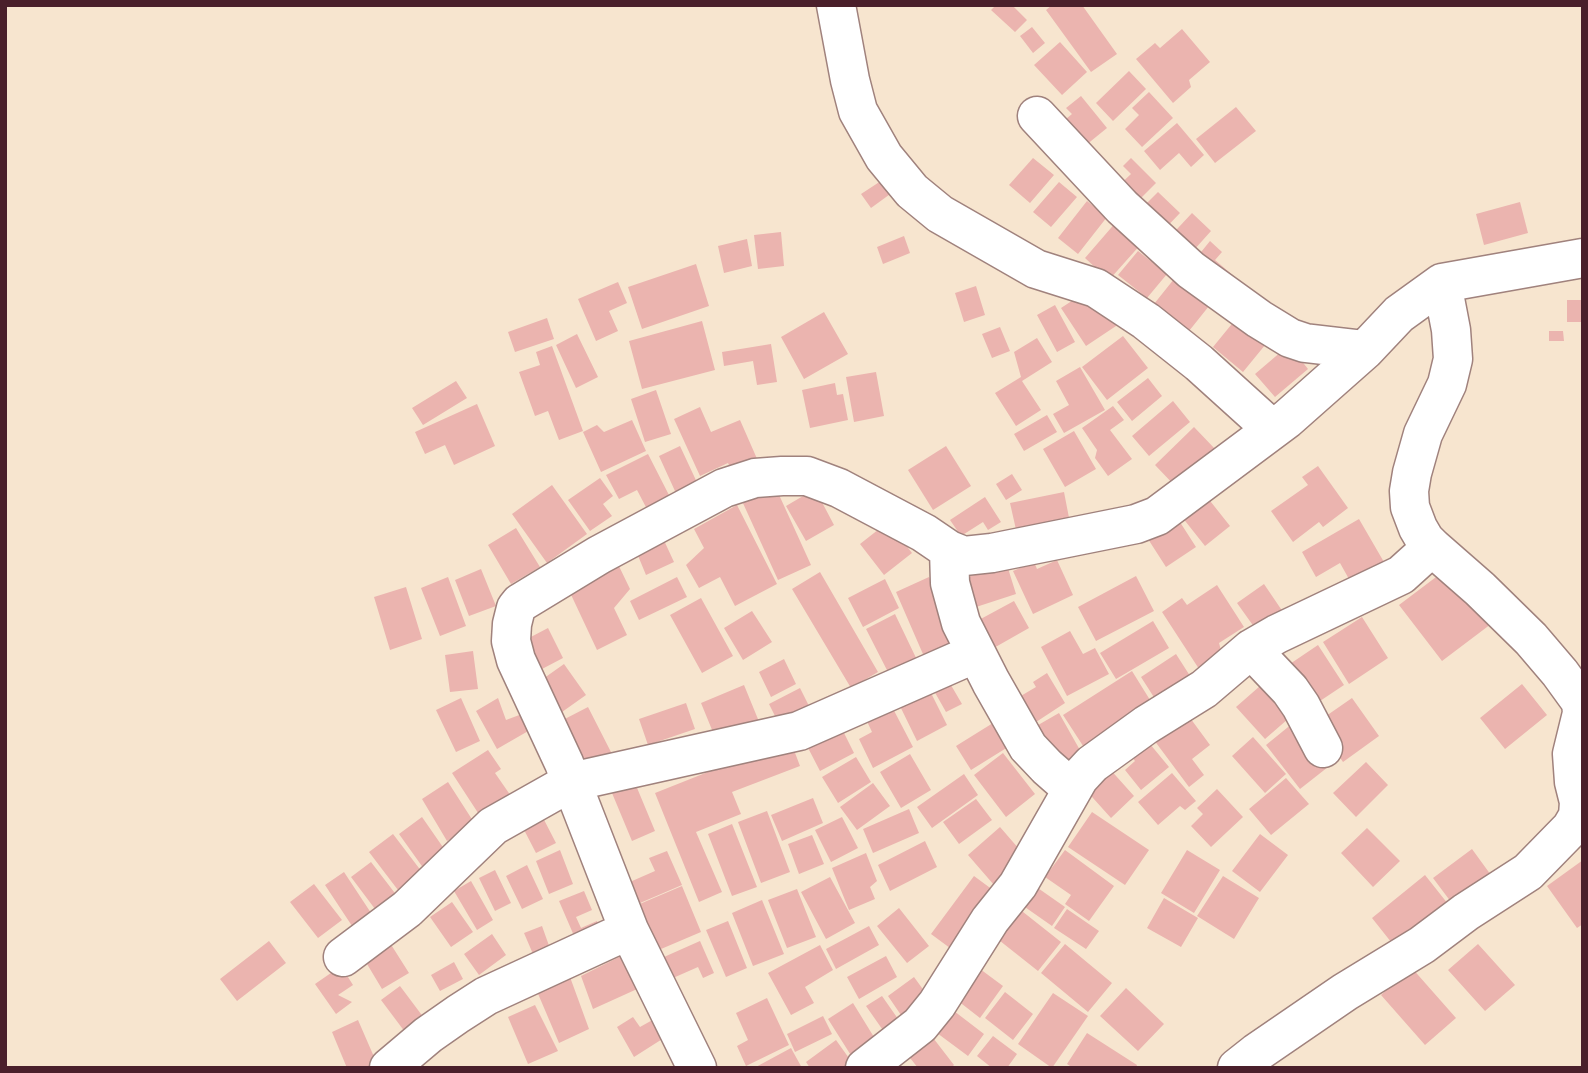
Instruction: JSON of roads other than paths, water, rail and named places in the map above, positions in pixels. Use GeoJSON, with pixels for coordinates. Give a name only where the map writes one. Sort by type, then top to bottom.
{"type":"FeatureCollection","features":[{"type":"Feature","properties":{"kind":"street"},"geometry":{"type":"LineString","coordinates":[[835,5],[858,111],[884,157],[912,191],[940,214],[1036,269],[1096,289],[1136,315],[1199,363],[1272,429]]}},
{"type":"Feature","properties":{"kind":"street"},"geometry":{"type":"LineString","coordinates":[[1037,116],[1122,206],[1191,270],[1259,319],[1290,338],[1305,343],[1365,350]]}},
{"type":"Feature","properties":{"kind":"street"},"geometry":{"type":"LineString","coordinates":[[697,1068],[629,930],[564,763],[516,660],[511,641],[512,624],[520,603],[598,555],[701,500],[724,488],[755,478],[807,477],[839,488],[964,556],[992,553],[1136,524],[1157,516],[1287,419],[1365,350],[1399,314],[1442,283],[1583,257]]}},
{"type":"Feature","properties":{"kind":"street"},"geometry":{"type":"LineString","coordinates":[[1237,1068],[1345,992],[1422,945],[1466,912],[1528,872],[1571,828],[1578,816],[1579,802],[1572,754],[1582,713],[1581,702],[1531,639],[1425,540],[1410,507],[1412,473],[1423,434],[1447,384],[1453,359],[1451,330],[1442,283]]}},
{"type":"Feature","properties":{"kind":"street"},"geometry":{"type":"LineString","coordinates":[[865,1068],[920,1024],[937,1004],[990,920],[1018,885],[1072,789],[1092,764],[1146,725],[1204,689],[1251,649],[1401,575],[1432,547]]}},
{"type":"Feature","properties":{"kind":"street"},"geometry":{"type":"LineString","coordinates":[[950,550],[950,583],[961,623],[976,653],[1028,747],[1072,789]]}},
{"type":"Feature","properties":{"kind":"street"},"geometry":{"type":"LineString","coordinates":[[1251,649],[1290,690],[1323,748]]}},
{"type":"Feature","properties":{"kind":"street"},"geometry":{"type":"LineString","coordinates":[[343,957],[407,908],[493,826],[571,782],[799,731],[976,653]]}},
{"type":"Feature","properties":{"kind":"street"},"geometry":{"type":"LineString","coordinates":[[389,1068],[458,1014],[486,996],[629,930]]}}]}
